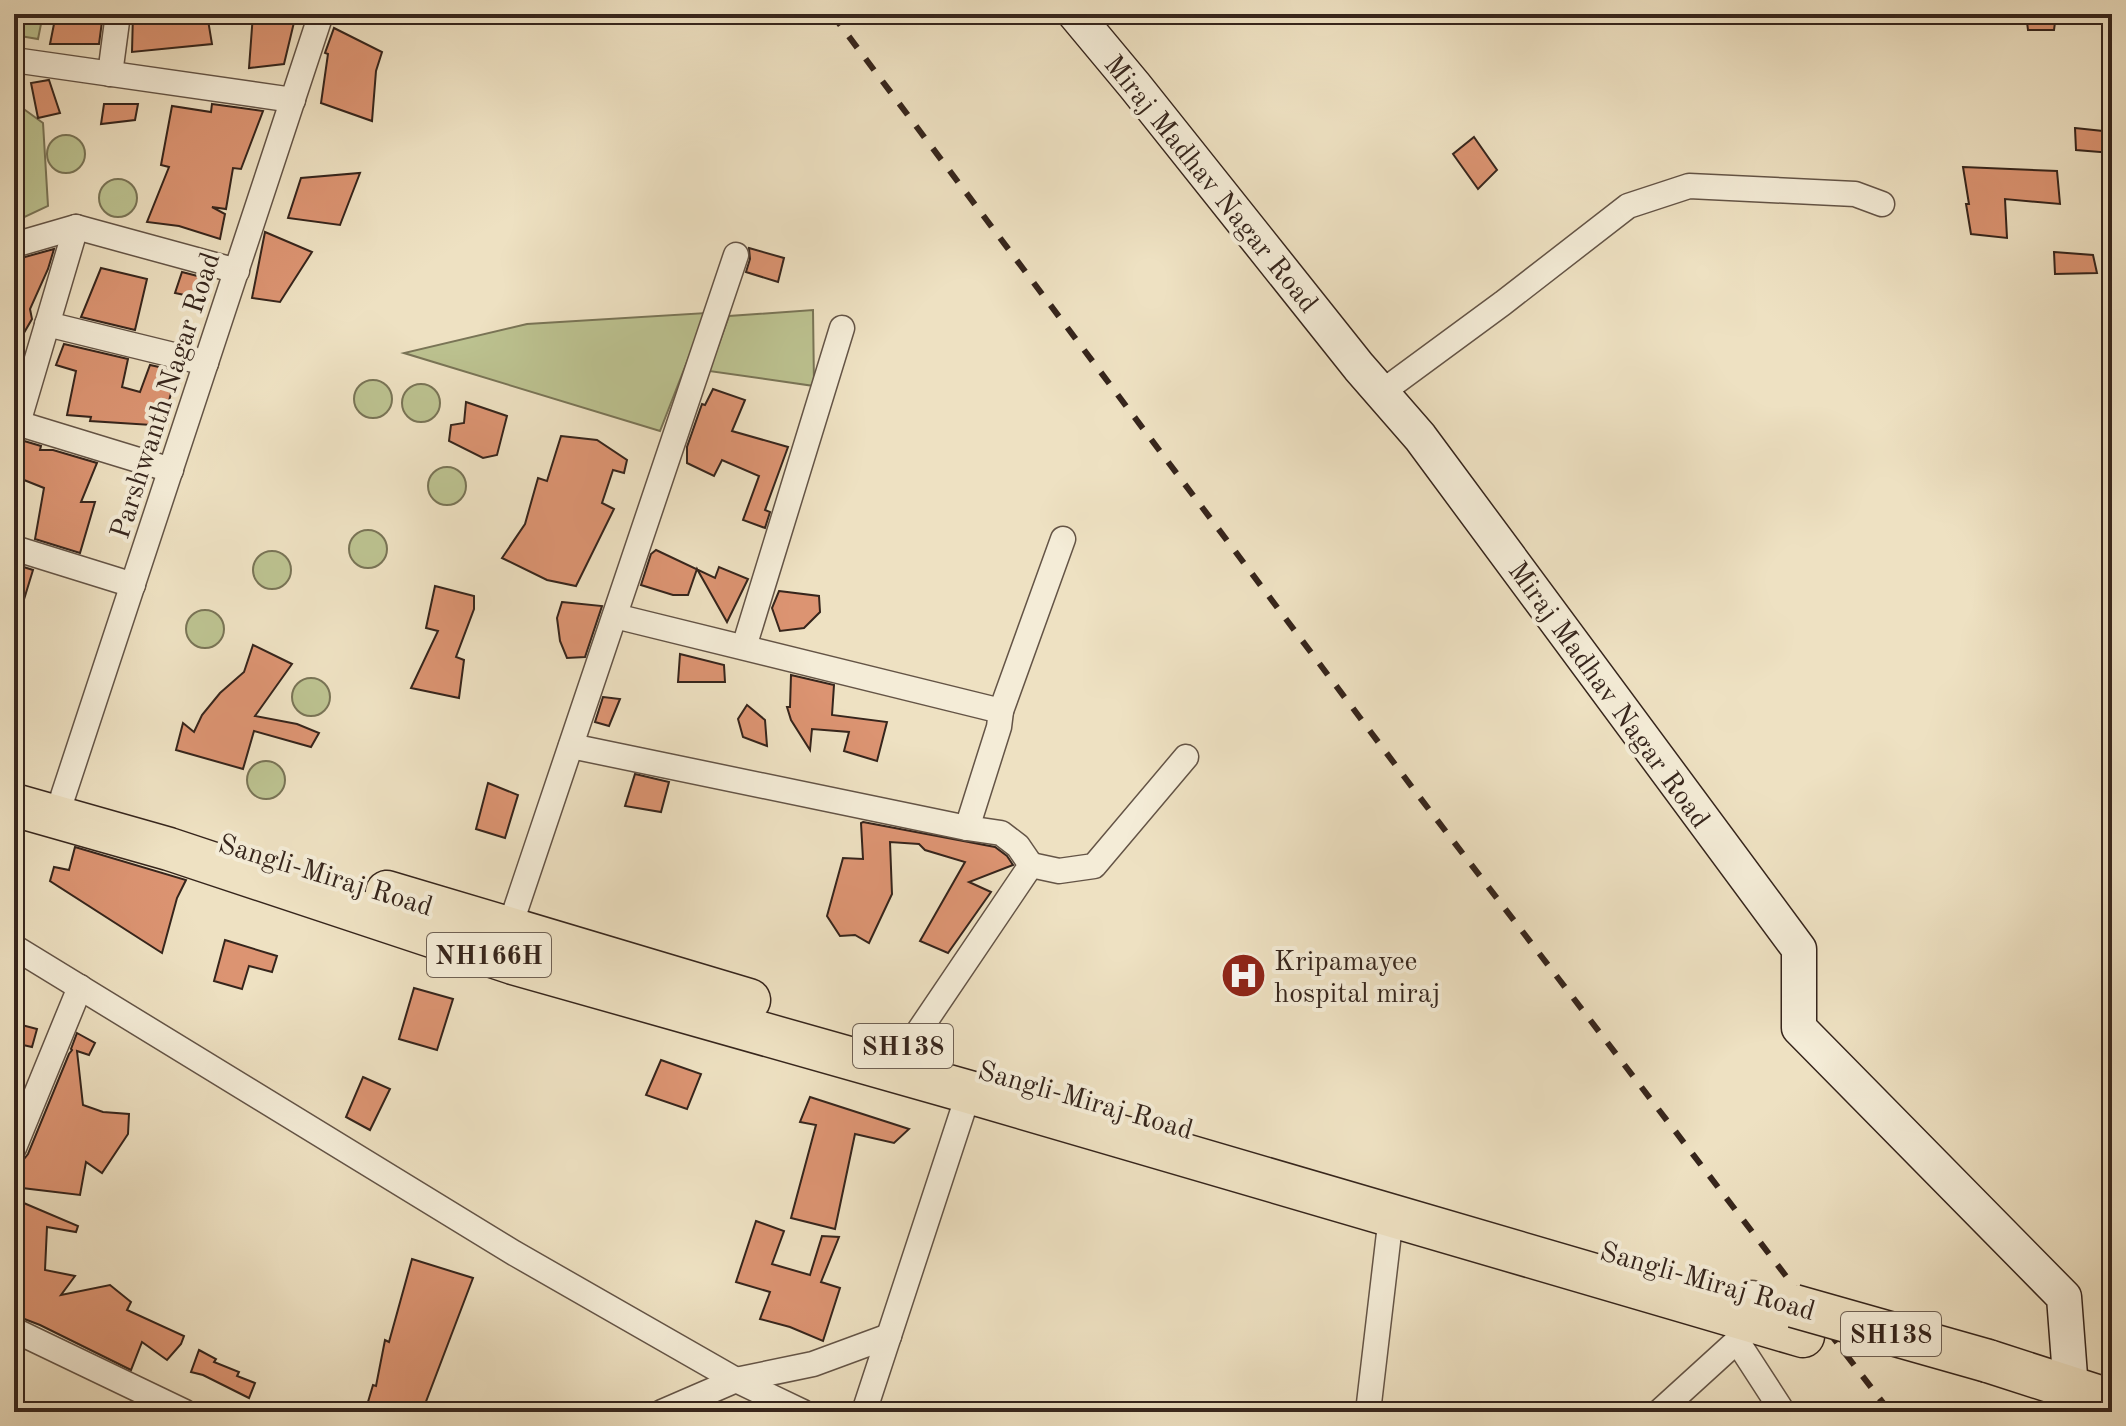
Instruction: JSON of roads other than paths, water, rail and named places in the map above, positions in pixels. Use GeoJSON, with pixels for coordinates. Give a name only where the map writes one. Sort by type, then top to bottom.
{"type":"FeatureCollection","features":[{"type":"Feature","properties":{"kind":"highway","name":"Sangli-Miraj Road"},"geometry":{"type":"LineString","coordinates":[[14,781],[908,1047],[1745,1317]]}},
{"type":"Feature","properties":{"kind":"highway","name":"Sangli-Miraj Road"},"geometry":{"type":"LineString","coordinates":[[14,805],[169,849],[513,963],[1745,1317],[1798,1321],[1997,1384],[2064,1400],[2112,1401]]}},
{"type":"Feature","properties":{"kind":"street"},"geometry":{"type":"LineString","coordinates":[[110,74],[118,14]]}},
{"type":"Feature","properties":{"kind":"street","name":"Parshwanth Nagar Road"},"geometry":{"type":"LineString","coordinates":[[63,796],[321,14]]}},
{"type":"Feature","properties":{"kind":"street","name":"Miraj Madhav Nagar Road"},"geometry":{"type":"LineString","coordinates":[[1075,14],[1359,367],[1430,450],[1799,949],[1799,1028],[2064,1297],[2064,1400]]}},
{"type":"Feature","properties":{"kind":"street"},"geometry":{"type":"LineString","coordinates":[[14,60],[293,100]]}},
{"type":"Feature","properties":{"kind":"street"},"geometry":{"type":"LineString","coordinates":[[1382,392],[1628,206],[1689,186],[1855,194],[1882,204]]}},
{"type":"Feature","properties":{"kind":"street"},"geometry":{"type":"LineString","coordinates":[[14,245],[76,227],[237,271]]}},
{"type":"Feature","properties":{"kind":"street"},"geometry":{"type":"LineString","coordinates":[[76,227],[16,423],[171,470]]}},
{"type":"Feature","properties":{"kind":"street"},"geometry":{"type":"LineString","coordinates":[[509,929],[736,255]]}},
{"type":"Feature","properties":{"kind":"street"},"geometry":{"type":"LineString","coordinates":[[47,324],[206,363]]}},
{"type":"Feature","properties":{"kind":"street"},"geometry":{"type":"LineString","coordinates":[[744,647],[842,328]]}},
{"type":"Feature","properties":{"kind":"street"},"geometry":{"type":"LineString","coordinates":[[967,828],[999,727],[1001,711],[1063,539]]}},
{"type":"Feature","properties":{"kind":"street"},"geometry":{"type":"LineString","coordinates":[[14,548],[133,585]]}},
{"type":"Feature","properties":{"kind":"street"},"geometry":{"type":"LineString","coordinates":[[615,616],[1001,711]]}},
{"type":"Feature","properties":{"kind":"street"},"geometry":{"type":"LineString","coordinates":[[571,746],[1001,833],[1018,846],[1031,865],[1059,871],[1094,866],[1186,757]]}},
{"type":"Feature","properties":{"kind":"street"},"geometry":{"type":"LineString","coordinates":[[908,1047],[1031,865]]}},
{"type":"Feature","properties":{"kind":"street"},"geometry":{"type":"LineString","coordinates":[[14,947],[514,1253],[736,1380],[803,1412]]}},
{"type":"Feature","properties":{"kind":"street"},"geometry":{"type":"LineString","coordinates":[[14,1148],[80,987]]}},
{"type":"Feature","properties":{"kind":"street"},"geometry":{"type":"LineString","coordinates":[[864,1412],[969,1092]]}},
{"type":"Feature","properties":{"kind":"street"},"geometry":{"type":"LineString","coordinates":[[1368,1412],[1391,1216]]}},
{"type":"Feature","properties":{"kind":"street"},"geometry":{"type":"LineString","coordinates":[[1659,1412],[1745,1317],[1783,1412]]}},
{"type":"Feature","properties":{"kind":"street"},"geometry":{"type":"LineString","coordinates":[[14,1330],[137,1401],[185,1412]]}},
{"type":"Feature","properties":{"kind":"street"},"geometry":{"type":"LineString","coordinates":[[662,1412],[736,1380],[813,1364],[889,1336]]}},
{"type":"Feature","properties":{"kind":"railway"},"geometry":{"type":"LineString","coordinates":[[832,14],[1418,795],[1890,1412]]}},
{"type":"Feature","properties":{"kind":"place","name":"Kripamayee hospital miraj"},"geometry":{"type":"Point","coordinates":[1243,976]}}]}
